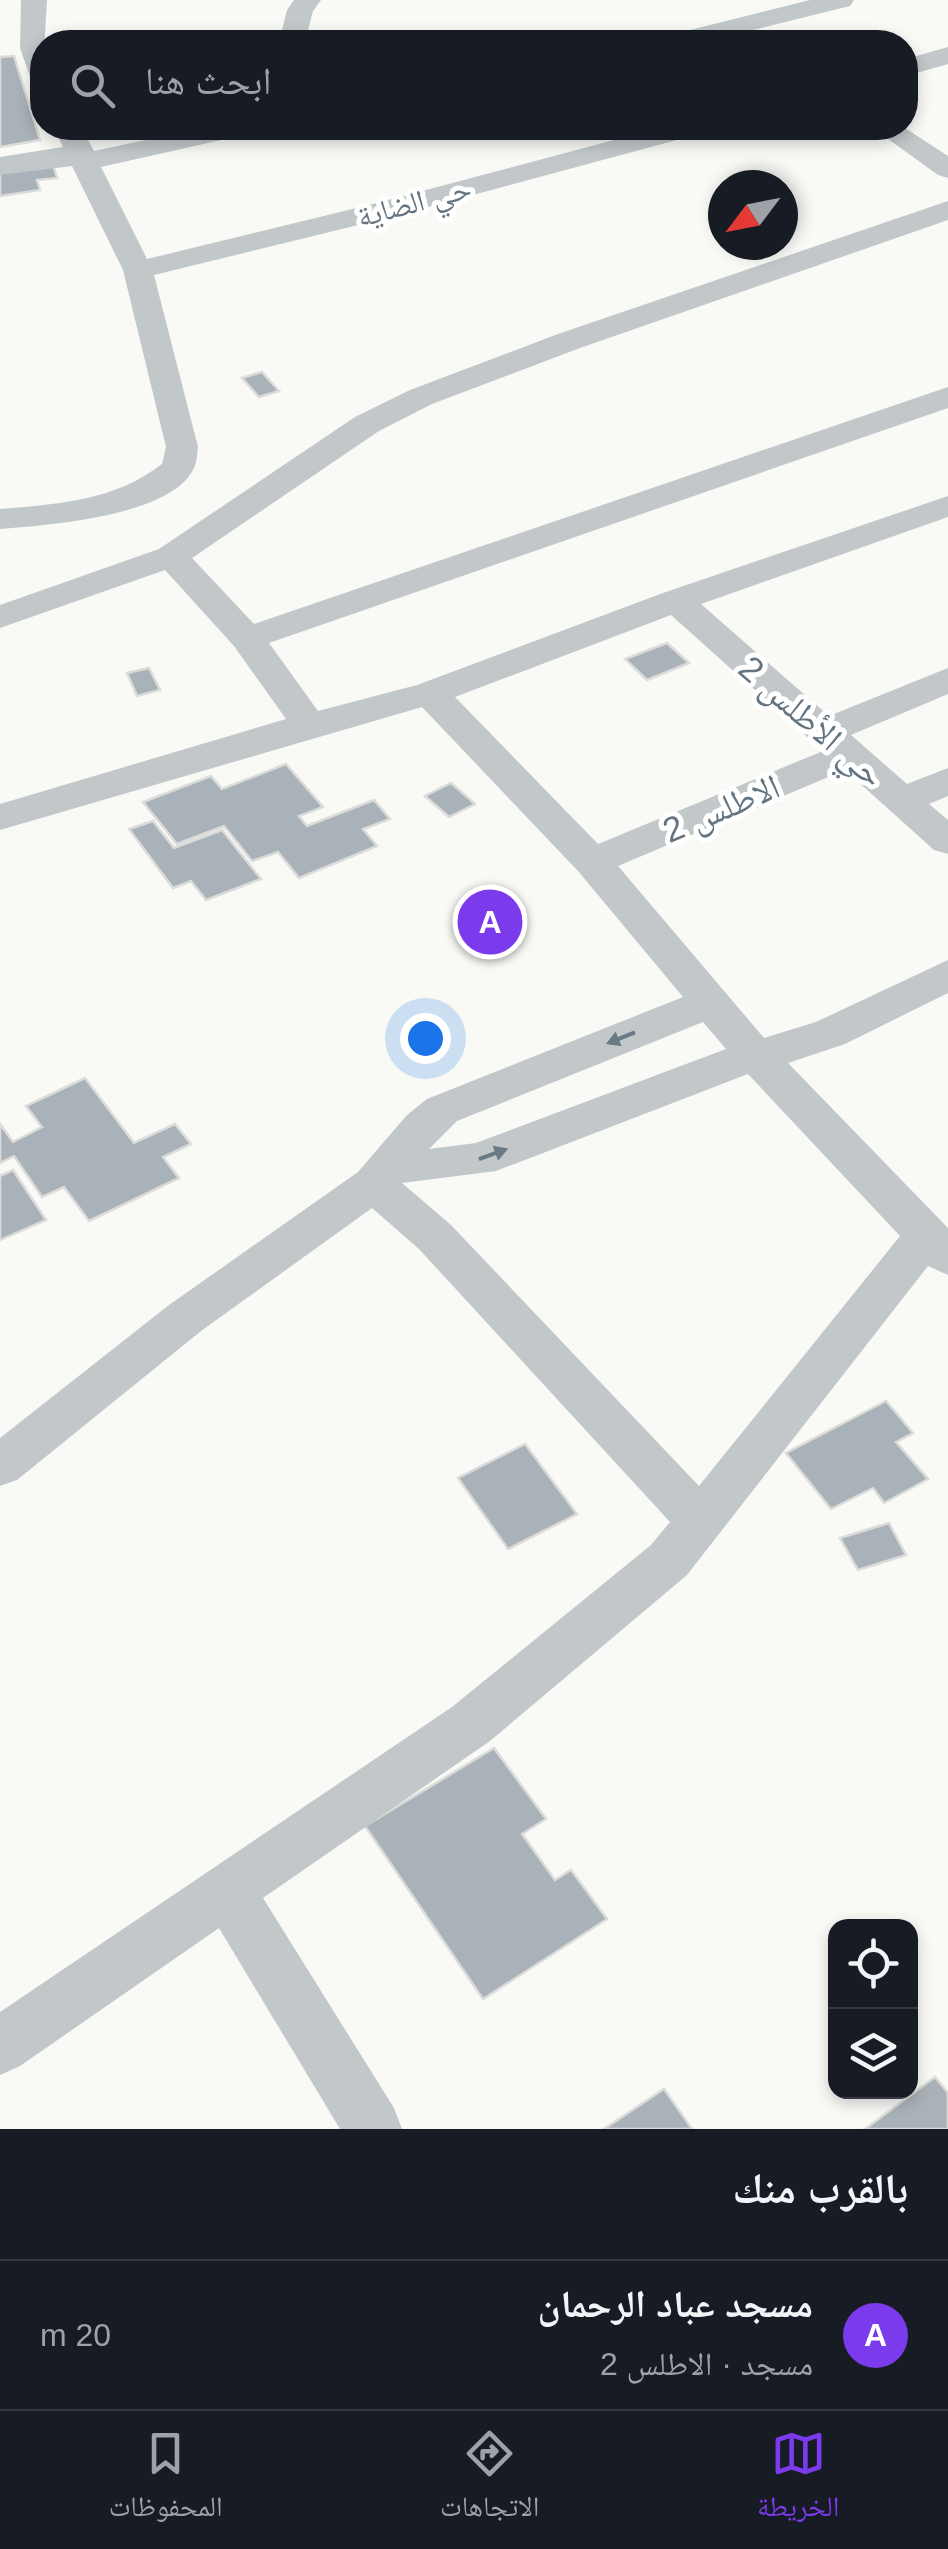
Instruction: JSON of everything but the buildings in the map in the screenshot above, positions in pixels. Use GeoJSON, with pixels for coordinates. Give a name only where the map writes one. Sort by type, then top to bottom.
{"type":"FeatureCollection","features":[{"type":"Feature","properties":{"kind":"street"},"geometry":{"type":"LineString","coordinates":[[31,30],[34,0]]}},
{"type":"Feature","properties":{"kind":"street"},"geometry":{"type":"LineString","coordinates":[[295,30],[300,10],[308,0]]}},
{"type":"Feature","properties":{"kind":"street"},"geometry":{"type":"LineString","coordinates":[[722,30],[841,0]]}},
{"type":"Feature","properties":{"kind":"street"},"geometry":{"type":"LineString","coordinates":[[918,65],[948,56]]}},
{"type":"Feature","properties":{"kind":"street"},"geometry":{"type":"LineString","coordinates":[[0,166],[78,148],[142,140]]}},
{"type":"Feature","properties":{"kind":"street","name":"حي الضاية"},"geometry":{"type":"LineString","coordinates":[[138,270],[385,210],[645,140]]}},
{"type":"Feature","properties":{"kind":"street"},"geometry":{"type":"LineString","coordinates":[[904,140],[948,170]]}},
{"type":"Feature","properties":{"kind":"street"},"geometry":{"type":"LineString","coordinates":[[0,518],[112,506],[146,492],[178,468],[182,447],[138,270],[78,148]]}},
{"type":"Feature","properties":{"kind":"street"},"geometry":{"type":"LineString","coordinates":[[0,616],[171,556],[367,424],[421,398],[569,341],[948,210]]}},
{"type":"Feature","properties":{"kind":"street"},"geometry":{"type":"LineString","coordinates":[[246,638],[948,397]]}},
{"type":"Feature","properties":{"kind":"street"},"geometry":{"type":"LineString","coordinates":[[0,818],[309,725],[430,693],[676,601],[948,506]]}},
{"type":"Feature","properties":{"kind":"street"},"geometry":{"type":"LineString","coordinates":[[171,556],[246,638],[309,725]]}},
{"type":"Feature","properties":{"kind":"street","name":"حي الأطلس 2"},"geometry":{"type":"LineString","coordinates":[[676,601],[948,841]]}},
{"type":"Feature","properties":{"kind":"street","name":"الاطلس 2"},"geometry":{"type":"LineString","coordinates":[[592,862],[838,743],[948,680]]}},
{"type":"Feature","properties":{"kind":"street"},"geometry":{"type":"LineString","coordinates":[[0,2046],[471,1724],[669,1560],[938,1246],[756,1055],[592,862],[430,693]]}},
{"type":"Feature","properties":{"kind":"street"},"geometry":{"type":"LineString","coordinates":[[903,800],[948,781]]}},
{"type":"Feature","properties":{"kind":"street"},"geometry":{"type":"LineString","coordinates":[[386,1174],[480,1159],[756,1055],[829,1034],[948,975]]}},
{"type":"Feature","properties":{"kind":"street"},"geometry":{"type":"LineString","coordinates":[[0,1466],[185,1318],[386,1174],[413,1134],[442,1110],[712,1002]]}},
{"type":"Feature","properties":{"kind":"street"},"geometry":{"type":"LineString","coordinates":[[386,1174],[435,1237],[702,1523]]}},
{"type":"Feature","properties":{"kind":"street"},"geometry":{"type":"LineString","coordinates":[[228,1892],[372,2129]]}},
{"type":"Feature","properties":{"kind":"place","name":"مسجد عباد الرحمان"},"geometry":{"type":"Point","coordinates":[490,922]}}]}
